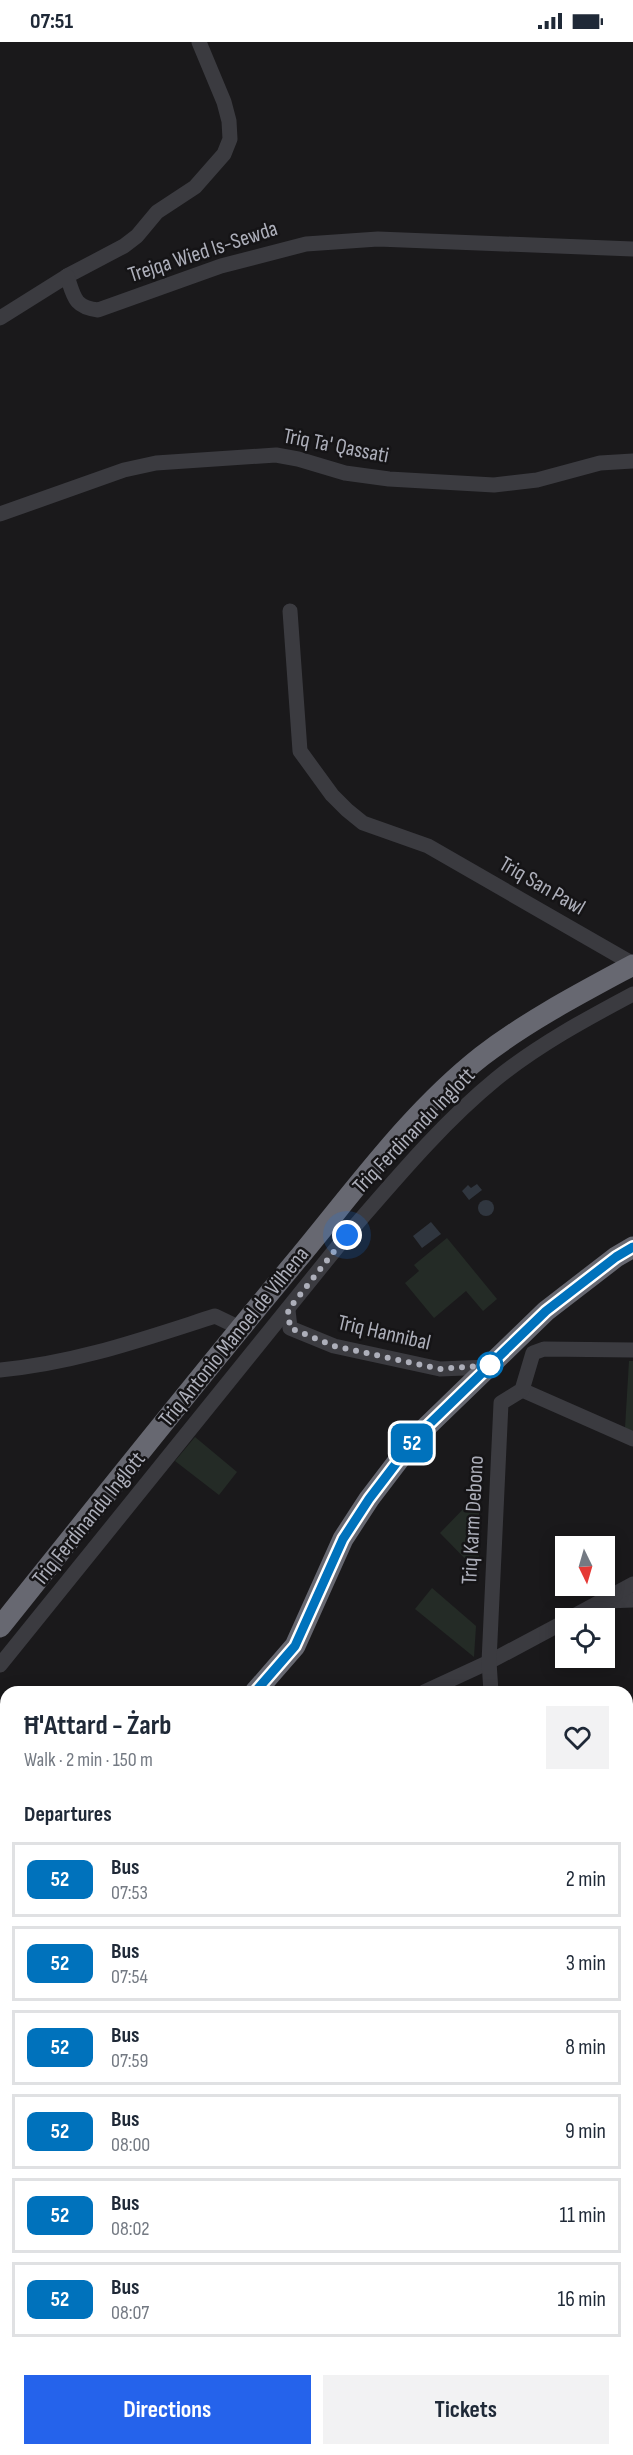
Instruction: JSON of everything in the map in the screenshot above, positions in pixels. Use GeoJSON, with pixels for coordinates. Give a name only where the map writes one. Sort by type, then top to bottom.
{"type":"FeatureCollection","features":[{"type":"Feature","properties":{"kind":"highway","name":"Triq Antonio Manoel de Vilhena"},"geometry":{"type":"LineString","coordinates":[[0,1627],[240,1328],[384,1154],[430,1103],[481,1057],[535,1018],[633,965]]}},
{"type":"Feature","properties":{"kind":"highway"},"geometry":{"type":"LineString","coordinates":[[275,1682],[295,1646],[343,1539],[369,1499],[417,1436],[546,1311],[616,1257],[633,1247]]}},
{"type":"Feature","properties":{"kind":"street"},"geometry":{"type":"LineString","coordinates":[[0,318],[67,276],[124,246],[157,213],[200,182],[224,154],[230,139],[229,121],[224,102],[199,42]]}},
{"type":"Feature","properties":{"kind":"street","name":"Trejqa Wied Is-Sewda"},"geometry":{"type":"LineString","coordinates":[[67,276],[75,300],[84,308],[98,310],[221,266],[306,244],[378,239],[633,249]]}},
{"type":"Feature","properties":{"kind":"street","name":"Triq Ta' Qassati"},"geometry":{"type":"LineString","coordinates":[[0,514],[124,470],[156,463],[276,455],[345,473],[378,478],[494,485],[537,480],[600,463],[633,461]]}},
{"type":"Feature","properties":{"kind":"street","name":"Triq San Pawl"},"geometry":{"type":"LineString","coordinates":[[290,611],[300,751],[332,795],[363,823],[428,846],[633,965]]}},
{"type":"Feature","properties":{"kind":"street","name":"Triq Ferdinandu Inglott"},"geometry":{"type":"LineString","coordinates":[[0,1665],[347,1235],[405,1168],[497,1078],[554,1039],[626,998]]}},
{"type":"Feature","properties":{"kind":"street","name":"Triq Hannibal"},"geometry":{"type":"LineString","coordinates":[[288,1310],[290,1328],[334,1346],[440,1369],[489,1367]]}},
{"type":"Feature","properties":{"kind":"street"},"geometry":{"type":"LineString","coordinates":[[0,1370],[43,1366],[114,1348],[215,1316],[240,1328]]}},
{"type":"Feature","properties":{"kind":"street"},"geometry":{"type":"LineString","coordinates":[[633,1350],[544,1349],[534,1353],[522,1390],[633,1439]]}},
{"type":"Feature","properties":{"kind":"street","name":"Triq Karm Debono"},"geometry":{"type":"LineString","coordinates":[[491,1686],[489,1662],[501,1403],[522,1390]]}},
{"type":"Feature","properties":{"kind":"street"},"geometry":{"type":"LineString","coordinates":[[590,1608],[633,1584]]}},
{"type":"Feature","properties":{"kind":"street"},"geometry":{"type":"LineString","coordinates":[[604,1601],[633,1600]]}},
{"type":"Feature","properties":{"kind":"street"},"geometry":{"type":"LineString","coordinates":[[437,1686],[489,1662],[555,1627]]}},
{"type":"Feature","properties":{"kind":"shaded area"},"geometry":{"type":"Polygon","coordinates":[[[477,1184],[482,1190],[469,1200],[462,1191],[468,1185],[471,1188],[477,1184]]]}},
{"type":"Feature","properties":{"kind":"shaded area"},"geometry":{"type":"Polygon","coordinates":[[[483,1200],[489,1200],[494,1208],[492,1214],[483,1216],[478,1211],[478,1205],[483,1200]]]}},
{"type":"Feature","properties":{"kind":"shaded area"},"geometry":{"type":"Polygon","coordinates":[[[431,1222],[441,1234],[422,1248],[413,1236],[431,1222]]]}},
{"type":"Feature","properties":{"kind":"shaded area"},"geometry":{"type":"Polygon","coordinates":[[[447,1238],[497,1299],[483,1311],[466,1291],[434,1318],[405,1283],[419,1271],[414,1265],[447,1238]]]}},
{"type":"Feature","properties":{"kind":"shaded area"},"geometry":{"type":"Polygon","coordinates":[[[629,1361],[633,1361],[633,1431],[625,1428],[629,1361]]]}},
{"type":"Feature","properties":{"kind":"shaded area"},"geometry":{"type":"Polygon","coordinates":[[[195,1437],[237,1472],[219,1495],[175,1461],[195,1437]]]}},
{"type":"Feature","properties":{"kind":"shaded area"},"geometry":{"type":"Polygon","coordinates":[[[470,1502],[479,1510],[479,1573],[440,1533],[470,1502]]]}},
{"type":"Feature","properties":{"kind":"shaded area"},"geometry":{"type":"Polygon","coordinates":[[[432,1588],[476,1626],[474,1657],[415,1609],[432,1588]]]}},
{"type":"Feature","properties":{"kind":"bus line","name":"52"},"geometry":{"type":"LineString","coordinates":[[261,1686],[295,1646],[343,1539],[369,1499],[417,1436],[546,1311],[616,1257],[633,1247]]}},
{"type":"Feature","properties":{"kind":"route"},"geometry":{"type":"LineString","coordinates":[[347,1235],[288,1310],[290,1328],[334,1346],[440,1369],[489,1367],[490,1365]]}}]}
